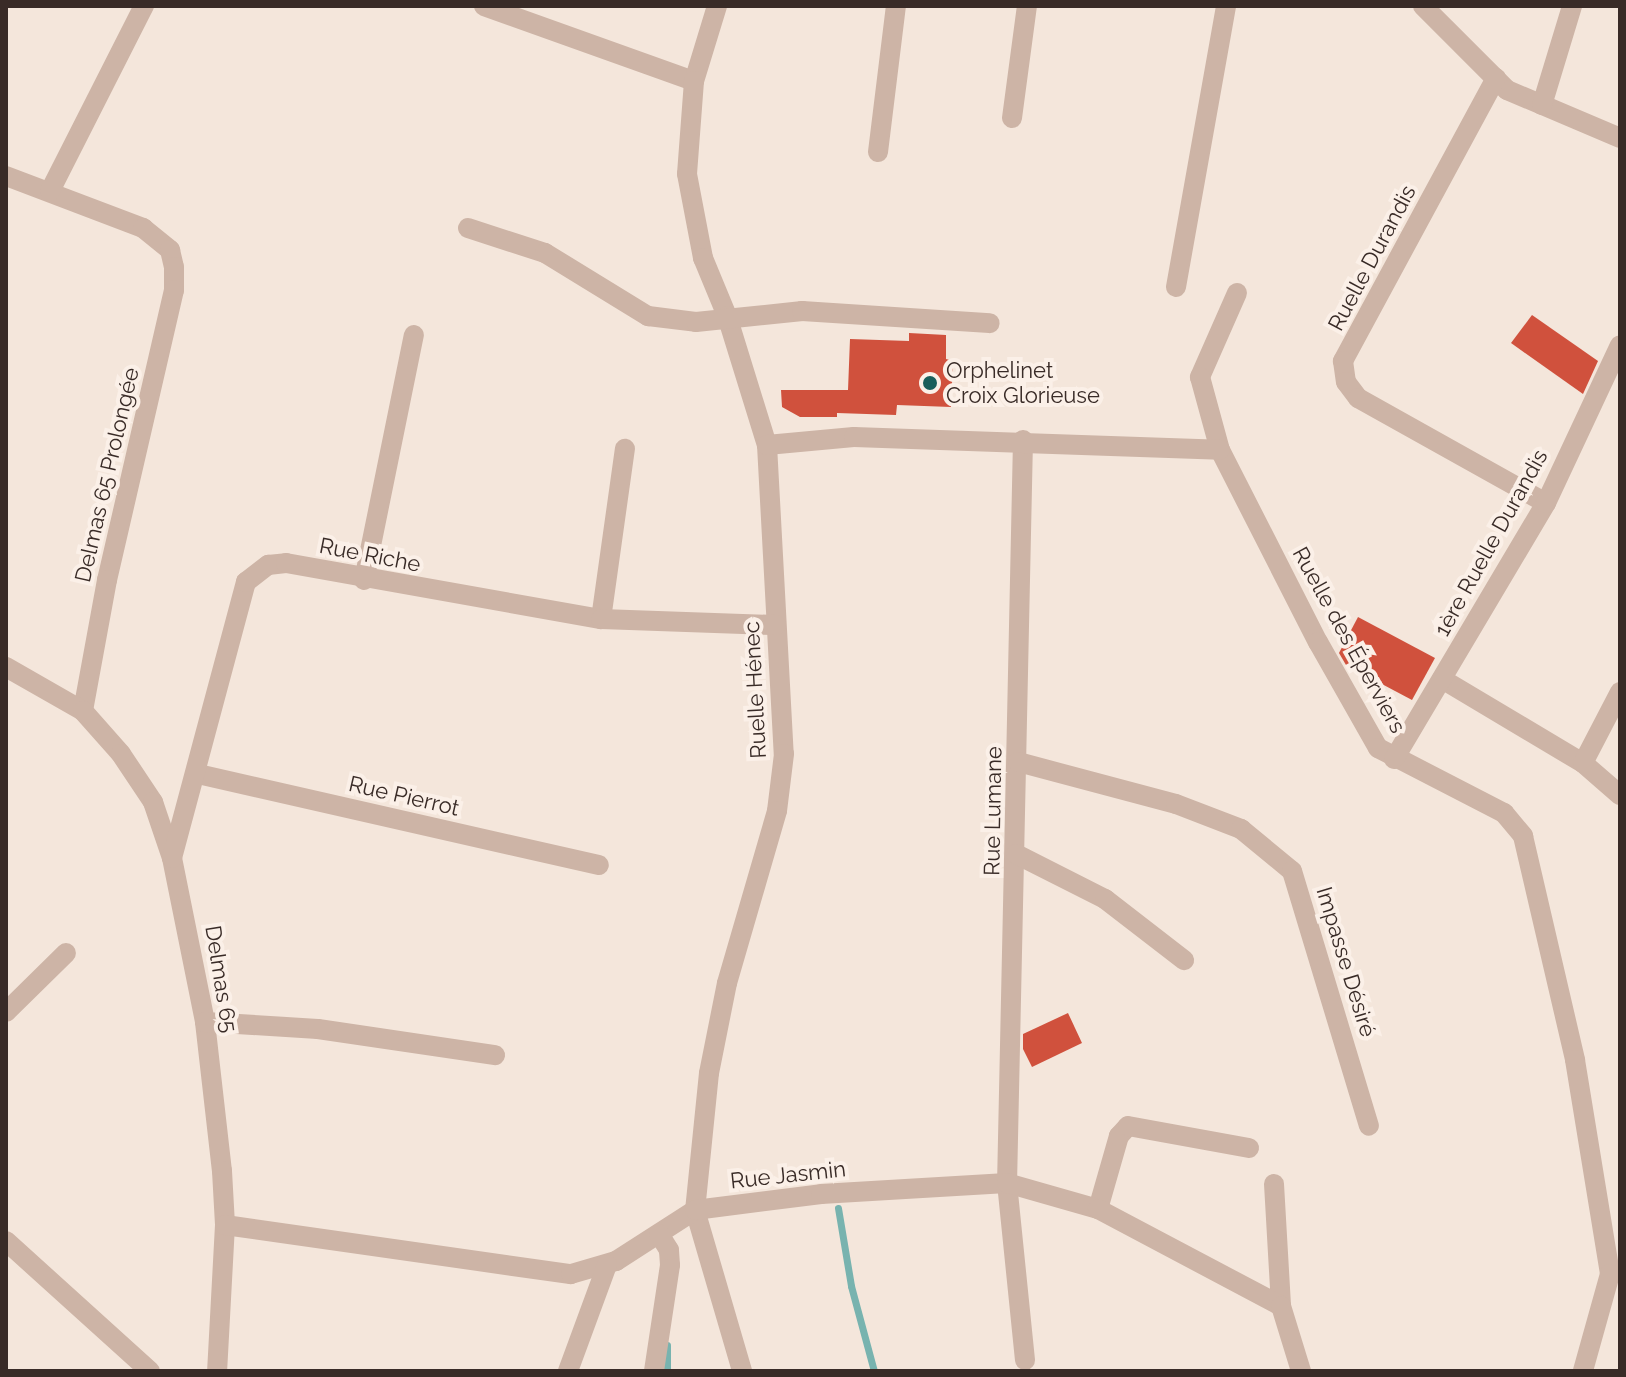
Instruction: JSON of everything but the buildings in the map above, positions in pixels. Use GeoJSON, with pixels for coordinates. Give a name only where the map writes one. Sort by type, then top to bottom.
{"type":"FeatureCollection","features":[{"type":"Feature","properties":{"kind":"street"},"geometry":{"type":"LineString","coordinates":[[6,176],[50,191],[144,6]]}},
{"type":"Feature","properties":{"kind":"street"},"geometry":{"type":"LineString","coordinates":[[484,6],[694,81]]}},
{"type":"Feature","properties":{"kind":"street","name":"Ruelle Hénec"},"geometry":{"type":"LineString","coordinates":[[717,6],[694,81],[687,174],[703,258],[727,316],[767,445],[784,754],[777,811],[727,983],[709,1073],[695,1210],[742,1371]]}},
{"type":"Feature","properties":{"kind":"street"},"geometry":{"type":"LineString","coordinates":[[878,152],[896,6]]}},
{"type":"Feature","properties":{"kind":"street"},"geometry":{"type":"LineString","coordinates":[[1012,118],[1027,6]]}},
{"type":"Feature","properties":{"kind":"street"},"geometry":{"type":"LineString","coordinates":[[1176,287],[1226,6]]}},
{"type":"Feature","properties":{"kind":"street"},"geometry":{"type":"LineString","coordinates":[[1423,6],[1507,90],[1620,138]]}},
{"type":"Feature","properties":{"kind":"street"},"geometry":{"type":"LineString","coordinates":[[1542,105],[1572,6]]}},
{"type":"Feature","properties":{"kind":"street","name":"Ruelle Durandis"},"geometry":{"type":"LineString","coordinates":[[1496,78],[1343,361],[1346,382],[1358,398],[1546,503]]}},
{"type":"Feature","properties":{"kind":"street","name":"Delmas 65 Prolongée"},"geometry":{"type":"LineString","coordinates":[[50,191],[143,228],[170,250],[174,290],[107,580],[83,711]]}},
{"type":"Feature","properties":{"kind":"street"},"geometry":{"type":"LineString","coordinates":[[468,228],[545,253],[648,316],[696,322],[727,316],[802,311],[990,323]]}},
{"type":"Feature","properties":{"kind":"street","name":"Ruelle des Éperviers"},"geometry":{"type":"LineString","coordinates":[[1237,293],[1200,377],[1220,450],[1318,642],[1378,748],[1394,759],[1504,813],[1523,836],[1575,1060],[1615,1276],[1583,1371]]}},
{"type":"Feature","properties":{"kind":"street"},"geometry":{"type":"LineString","coordinates":[[364,580],[414,335]]}},
{"type":"Feature","properties":{"kind":"street","name":"1ère Ruelle Durandis"},"geometry":{"type":"LineString","coordinates":[[1394,759],[1546,503],[1620,345]]}},
{"type":"Feature","properties":{"kind":"street"},"geometry":{"type":"LineString","coordinates":[[767,445],[854,437],[1023,440],[1220,450]]}},
{"type":"Feature","properties":{"kind":"street","name":"Rue Lumane"},"geometry":{"type":"LineString","coordinates":[[1023,440],[1007,1183],[1025,1360]]}},
{"type":"Feature","properties":{"kind":"street"},"geometry":{"type":"LineString","coordinates":[[601,619],[625,449]]}},
{"type":"Feature","properties":{"kind":"street","name":"Rue Riche"},"geometry":{"type":"LineString","coordinates":[[172,858],[198,774],[246,582],[268,565],[286,563],[364,580],[601,619],[776,625]]}},
{"type":"Feature","properties":{"kind":"street","name":"Delmas 65"},"geometry":{"type":"LineString","coordinates":[[6,667],[83,711],[121,754],[153,802],[172,858],[205,1022],[225,1225],[217,1371]]}},
{"type":"Feature","properties":{"kind":"street"},"geometry":{"type":"LineString","coordinates":[[1442,679],[1583,763],[1620,795]]}},
{"type":"Feature","properties":{"kind":"street"},"geometry":{"type":"LineString","coordinates":[[1583,763],[1620,692]]}},
{"type":"Feature","properties":{"kind":"street","name":"Impasse Désiré"},"geometry":{"type":"LineString","coordinates":[[1018,762],[1176,804],[1241,829],[1292,871],[1369,1126]]}},
{"type":"Feature","properties":{"kind":"street","name":"Rue Pierrot"},"geometry":{"type":"LineString","coordinates":[[198,774],[599,865]]}},
{"type":"Feature","properties":{"kind":"street"},"geometry":{"type":"LineString","coordinates":[[1016,854],[1105,899],[1184,960]]}},
{"type":"Feature","properties":{"kind":"street"},"geometry":{"type":"LineString","coordinates":[[6,1012],[66,953]]}},
{"type":"Feature","properties":{"kind":"street"},"geometry":{"type":"LineString","coordinates":[[205,1022],[318,1029],[495,1055]]}},
{"type":"Feature","properties":{"kind":"street"},"geometry":{"type":"LineString","coordinates":[[1098,1209],[1119,1136],[1128,1126],[1249,1148]]}},
{"type":"Feature","properties":{"kind":"street","name":"Rue Jasmin"},"geometry":{"type":"LineString","coordinates":[[225,1225],[533,1272],[571,1274],[607,1265],[695,1210],[821,1194],[1007,1183],[1098,1209],[1281,1306]]}},
{"type":"Feature","properties":{"kind":"street"},"geometry":{"type":"LineString","coordinates":[[1274,1184],[1281,1306],[1301,1371]]}},
{"type":"Feature","properties":{"kind":"street"},"geometry":{"type":"LineString","coordinates":[[654,1371],[670,1265],[659,1234]]}},
{"type":"Feature","properties":{"kind":"street"},"geometry":{"type":"LineString","coordinates":[[6,1241],[150,1371]]}},
{"type":"Feature","properties":{"kind":"street"},"geometry":{"type":"LineString","coordinates":[[568,1371],[607,1265]]}},
{"type":"Feature","properties":{"kind":"waterway"},"geometry":{"type":"LineString","coordinates":[[838,1208],[851,1286],[874,1371]]}},
{"type":"Feature","properties":{"kind":"waterway"},"geometry":{"type":"LineString","coordinates":[[667,1345],[667,1371]]}},
{"type":"Feature","properties":{"kind":"place","name":"Orphelinet Croix Glorieuse"},"geometry":{"type":"Point","coordinates":[930,383]}}]}
